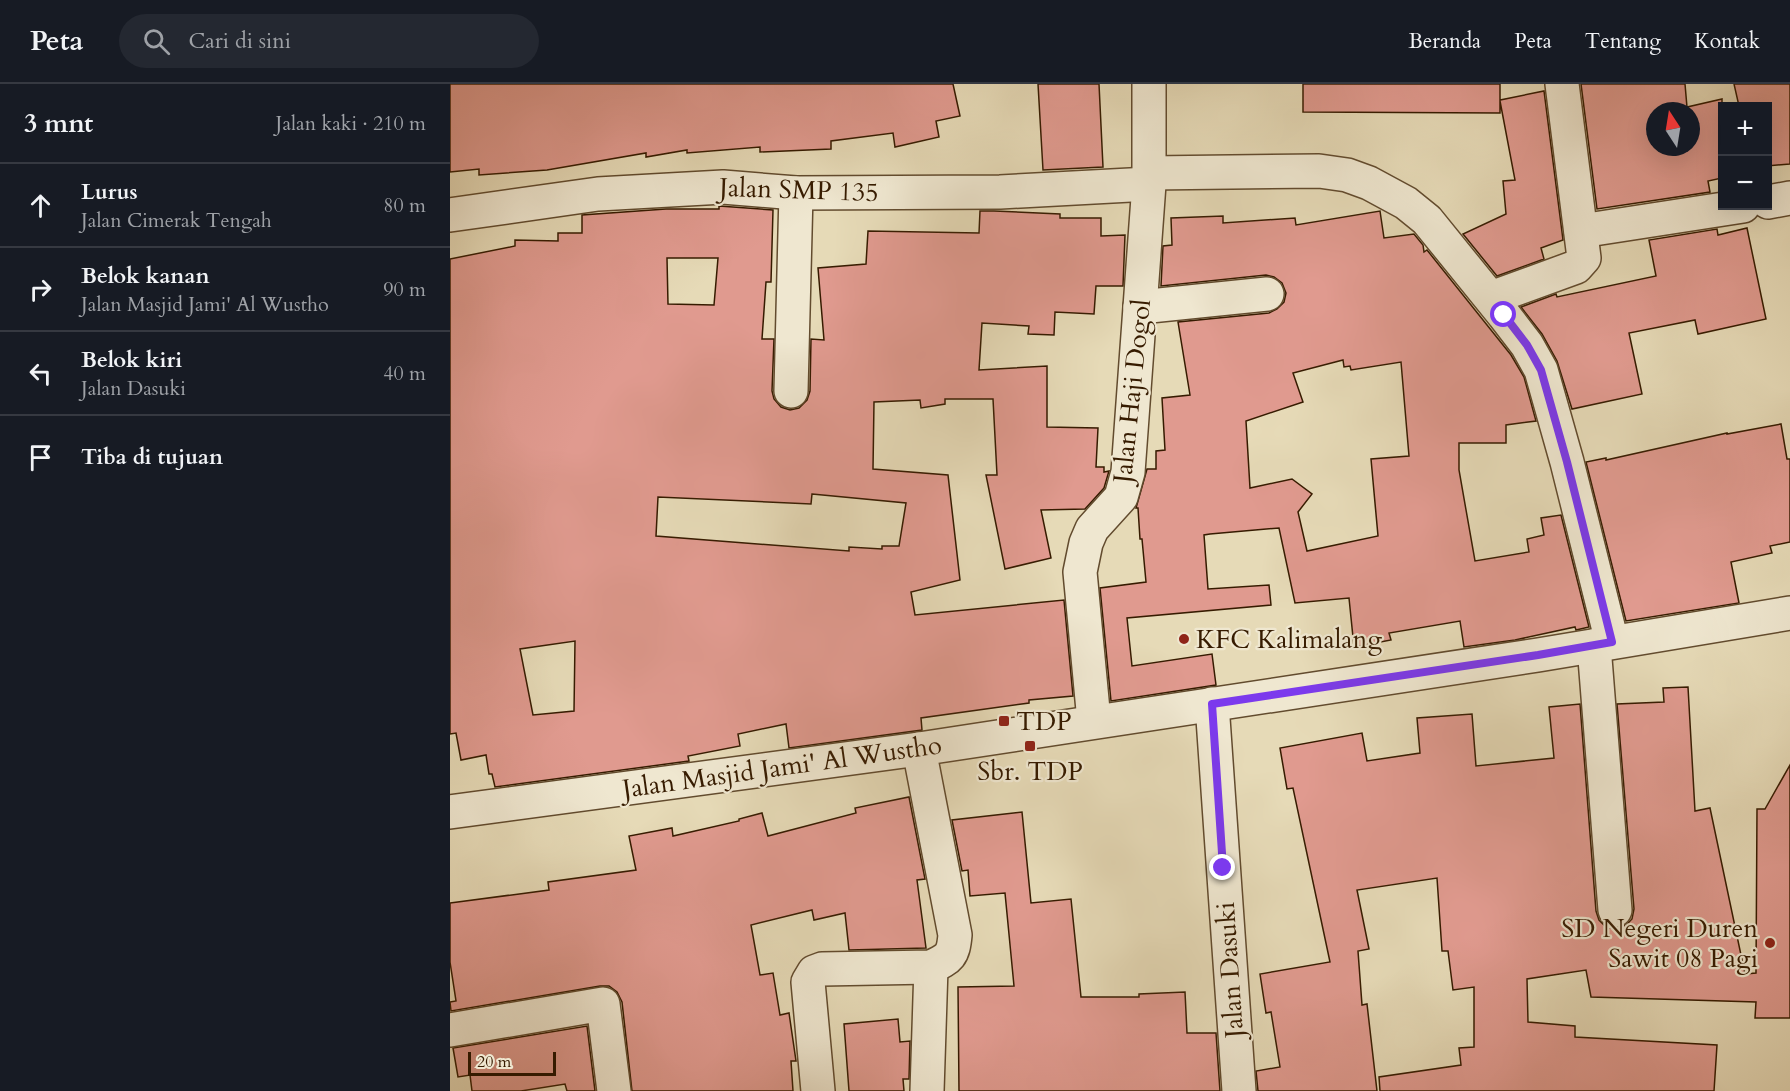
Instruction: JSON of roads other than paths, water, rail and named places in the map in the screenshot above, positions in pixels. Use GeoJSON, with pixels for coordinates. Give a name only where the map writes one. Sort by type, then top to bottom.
{"type":"FeatureCollection","features":[{"type":"Feature","properties":{"kind":"street","name":"Jalan Haji Dogol"},"geometry":{"type":"LineString","coordinates":[[1095,721],[1080,573],[1086,543],[1092,529],[1121,497],[1128,472],[1149,179],[1149,84]]}},
{"type":"Feature","properties":{"kind":"street"},"geometry":{"type":"LineString","coordinates":[[1491,298],[1576,267],[1584,258],[1562,84]]}},
{"type":"Feature","properties":{"kind":"street","name":"Jalan SMP 135"},"geometry":{"type":"LineString","coordinates":[[450,215],[598,194],[723,187],[796,193],[1000,192],[1149,179],[1318,171],[1347,175],[1369,183],[1406,203],[1426,220],[1491,298],[1527,345],[1541,370],[1567,462],[1603,644],[1615,910]]}},
{"type":"Feature","properties":{"kind":"street"},"geometry":{"type":"LineString","coordinates":[[791,391],[796,193]]}},
{"type":"Feature","properties":{"kind":"street"},"geometry":{"type":"LineString","coordinates":[[1772,201],[1790,198]]}},
{"type":"Feature","properties":{"kind":"street"},"geometry":{"type":"LineString","coordinates":[[1581,231],[1718,210]]}},
{"type":"Feature","properties":{"kind":"street"},"geometry":{"type":"LineString","coordinates":[[1140,307],[1267,294]]}},
{"type":"Feature","properties":{"kind":"street","name":"Jalan Masjid Jami' Al Wustho"},"geometry":{"type":"LineString","coordinates":[[450,812],[919,749],[1603,644],[1790,612]]}},
{"type":"Feature","properties":{"kind":"street","name":"Jalan Dasuki"},"geometry":{"type":"LineString","coordinates":[[1212,704],[1239,1091]]}},
{"type":"Feature","properties":{"kind":"street"},"geometry":{"type":"LineString","coordinates":[[818,1091],[808,982],[811,976],[822,969],[931,967],[946,960],[953,951],[954,935],[919,749]]}},
{"type":"Feature","properties":{"kind":"street"},"geometry":{"type":"LineString","coordinates":[[927,1091],[931,967]]}},
{"type":"Feature","properties":{"kind":"street"},"geometry":{"type":"LineString","coordinates":[[450,1030],[603,1004],[614,1091]]}},
{"type":"Feature","properties":{"kind":"place","name":"KFC Kalimalang"},"geometry":{"type":"Point","coordinates":[1184,639]}},
{"type":"Feature","properties":{"kind":"place","name":"TDP"},"geometry":{"type":"Point","coordinates":[1004,721]}},
{"type":"Feature","properties":{"kind":"place","name":"Sbr. TDP"},"geometry":{"type":"Point","coordinates":[1030,746]}},
{"type":"Feature","properties":{"kind":"place","name":"SD Negeri Duren Sawit 08 Pagi"},"geometry":{"type":"Point","coordinates":[1770,943]}}]}
